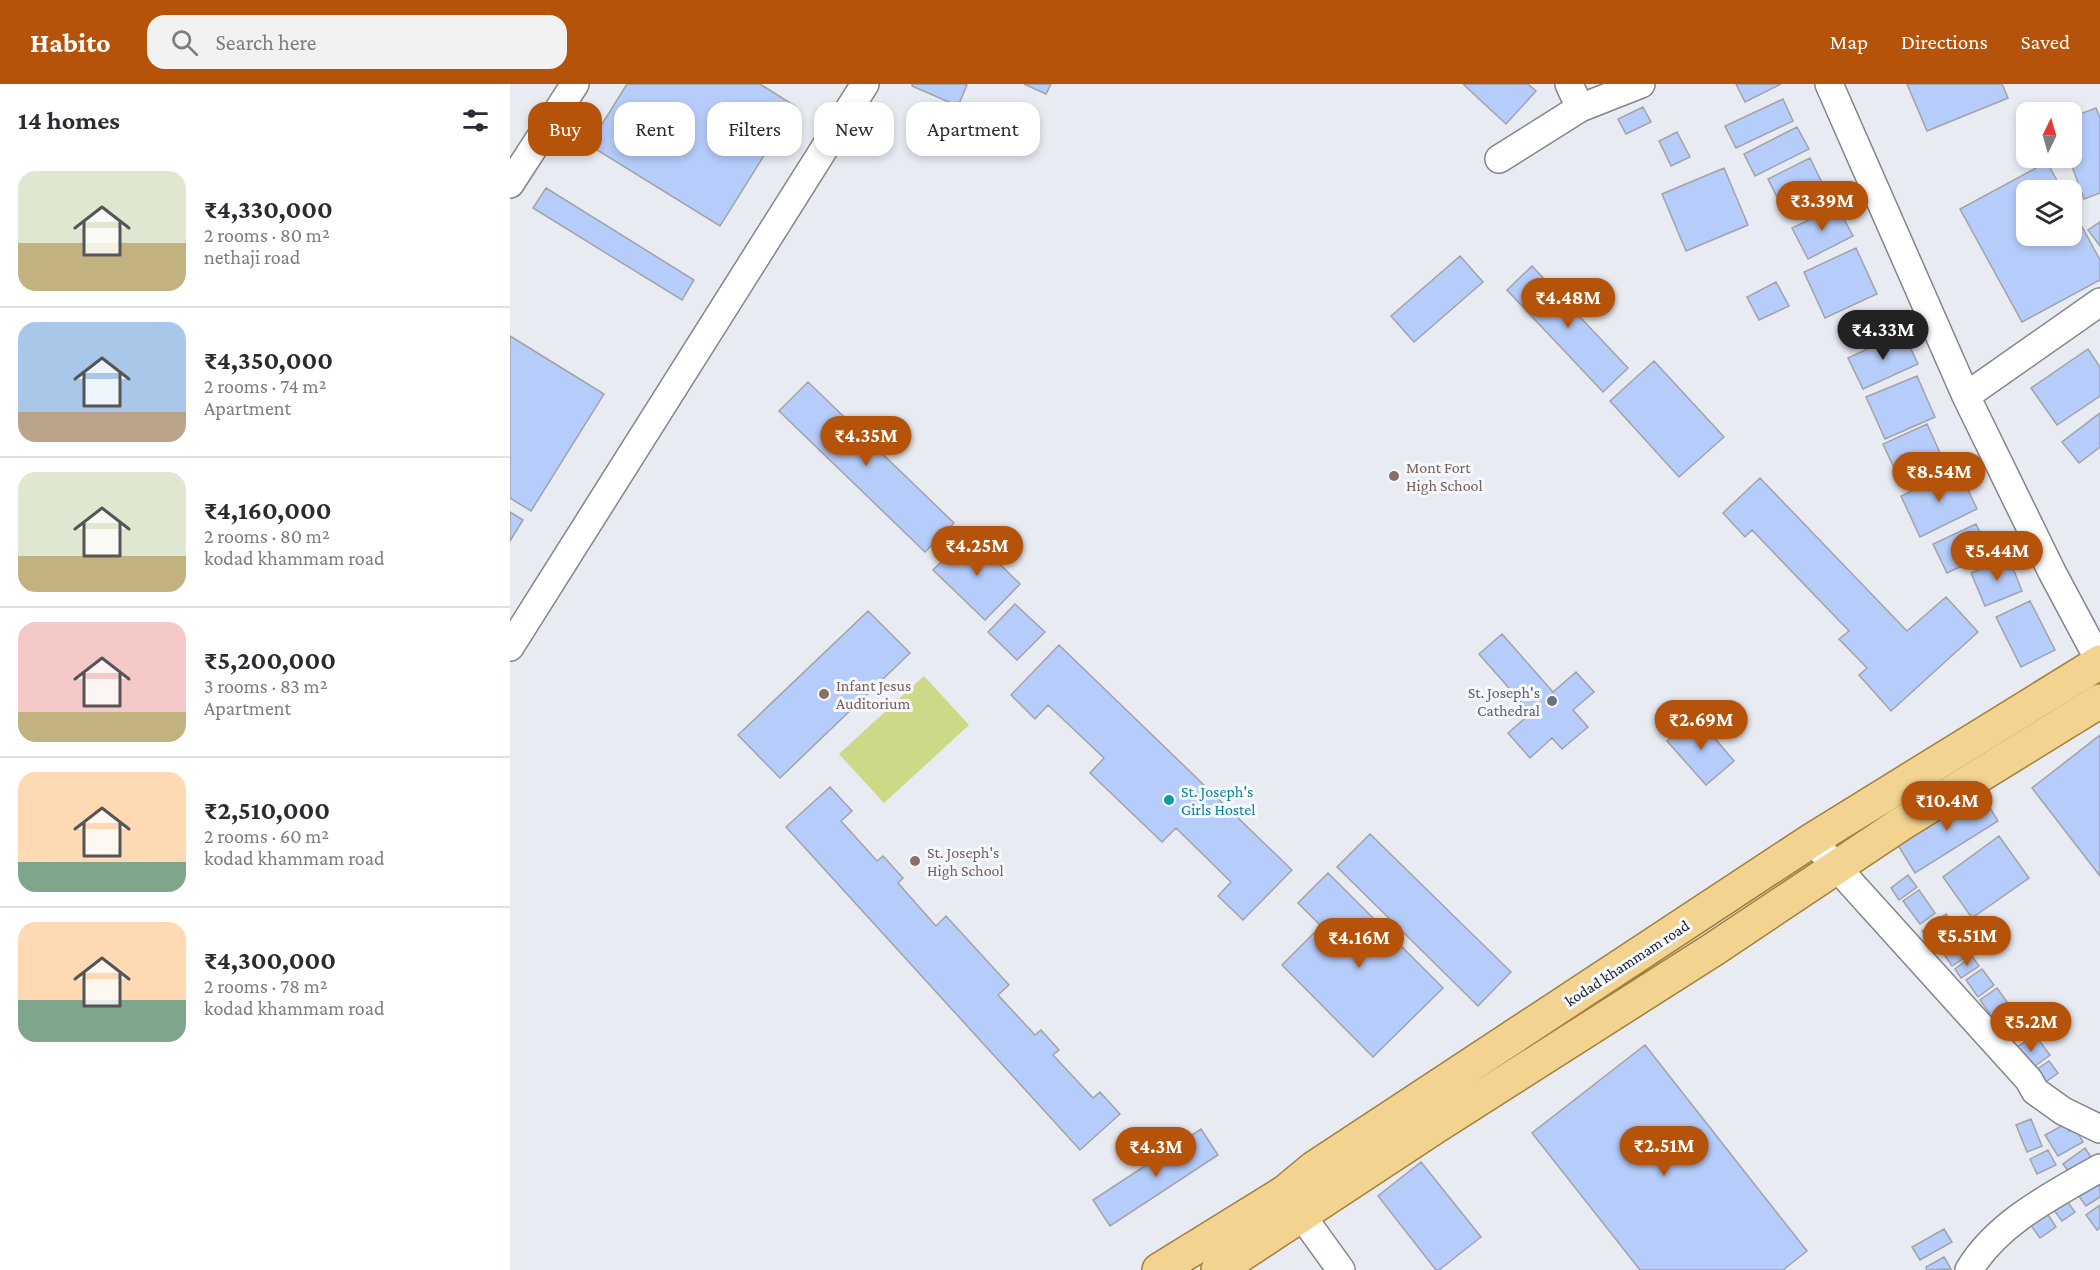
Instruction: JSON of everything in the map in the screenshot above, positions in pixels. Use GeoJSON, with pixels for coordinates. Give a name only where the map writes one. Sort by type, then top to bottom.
{"type":"FeatureCollection","features":[{"type":"Feature","properties":{"kind":"main road","name":"kodad khammam road"},"geometry":{"type":"LineString","coordinates":[[1218,1270],[1293,1204],[1314,1168],[1812,840],[2100,662]]}},
{"type":"Feature","properties":{"kind":"main road","name":"kodad khammam road"},"geometry":{"type":"LineString","coordinates":[[1159,1270],[1293,1204],[1435,1127],[1705,955],[1901,824],[2100,701]]}},
{"type":"Feature","properties":{"kind":"street"},"geometry":{"type":"LineString","coordinates":[[510,184],[575,84]]}},
{"type":"Feature","properties":{"kind":"street"},"geometry":{"type":"LineString","coordinates":[[510,647],[865,84]]}},
{"type":"Feature","properties":{"kind":"street"},"geometry":{"type":"LineString","coordinates":[[1569,84],[1580,108]]}},
{"type":"Feature","properties":{"kind":"street"},"geometry":{"type":"LineString","coordinates":[[1499,159],[1580,108],[1641,84]]}},
{"type":"Feature","properties":{"kind":"street"},"geometry":{"type":"LineString","coordinates":[[1829,84],[1966,396],[2052,572],[2100,662]]}},
{"type":"Feature","properties":{"kind":"street"},"geometry":{"type":"LineString","coordinates":[[1966,396],[2100,302]]}},
{"type":"Feature","properties":{"kind":"street"},"geometry":{"type":"LineString","coordinates":[[1812,840],[2029,1080],[2035,1091],[2098,1130]]}},
{"type":"Feature","properties":{"kind":"street"},"geometry":{"type":"LineString","coordinates":[[1969,1270],[1976,1258],[2008,1226],[2034,1207],[2100,1168]]}},
{"type":"Feature","properties":{"kind":"street"},"geometry":{"type":"LineString","coordinates":[[1293,1204],[1341,1270]]}},
{"type":"Feature","properties":{"kind":"green space"},"geometry":{"type":"Polygon","coordinates":[[[924,676],[969,725],[884,803],[839,754],[924,676]]]}},
{"type":"Feature","properties":{"kind":"building"},"geometry":{"type":"Polygon","coordinates":[[[627,84],[760,84],[789,102],[707,102],[707,156],[764,156],[720,226],[602,153],[602,124],[614,105],[614,156],[695,156],[695,102],[616,102],[627,84]]]}},
{"type":"Feature","properties":{"kind":"building"},"geometry":{"type":"Polygon","coordinates":[[[912,84],[967,85],[960,102],[949,102],[912,84]]]}},
{"type":"Feature","properties":{"kind":"building"},"geometry":{"type":"Polygon","coordinates":[[[1024,84],[1051,84],[1046,94],[1024,84]]]}},
{"type":"Feature","properties":{"kind":"building"},"geometry":{"type":"Polygon","coordinates":[[[1463,84],[1528,84],[1536,91],[1506,124],[1463,84]]]}},
{"type":"Feature","properties":{"kind":"building"},"geometry":{"type":"Polygon","coordinates":[[[1736,84],[1781,84],[1745,102],[1736,84]]]}},
{"type":"Feature","properties":{"kind":"building"},"geometry":{"type":"Polygon","coordinates":[[[1907,84],[2002,84],[2008,98],[1927,131],[1907,84]]]}},
{"type":"Feature","properties":{"kind":"building"},"geometry":{"type":"Polygon","coordinates":[[[1783,99],[1793,121],[1736,148],[1725,126],[1783,99]]]}},
{"type":"Feature","properties":{"kind":"building"},"geometry":{"type":"Polygon","coordinates":[[[1643,107],[1651,122],[1626,134],[1618,119],[1643,107]]]}},
{"type":"Feature","properties":{"kind":"building"},"geometry":{"type":"Polygon","coordinates":[[[2096,108],[2100,118],[2100,193],[2084,199],[2082,180],[2077,180],[2073,168],[2082,168],[2082,113],[2096,108]]]}},
{"type":"Feature","properties":{"kind":"building"},"geometry":{"type":"Polygon","coordinates":[[[1797,127],[1809,149],[1755,176],[1744,154],[1797,127]]]}},
{"type":"Feature","properties":{"kind":"building"},"geometry":{"type":"Polygon","coordinates":[[[1677,132],[1690,157],[1671,166],[1659,141],[1677,132]]]}},
{"type":"Feature","properties":{"kind":"building"},"geometry":{"type":"Polygon","coordinates":[[[1810,158],[1826,191],[1784,211],[1768,179],[1810,158]]]}},
{"type":"Feature","properties":{"kind":"building"},"geometry":{"type":"Polygon","coordinates":[[[1724,168],[1748,225],[1686,251],[1662,194],[1724,168]]]}},
{"type":"Feature","properties":{"kind":"building"},"geometry":{"type":"Polygon","coordinates":[[[2036,168],[2050,168],[2057,180],[2016,180],[2016,246],[2082,246],[2082,227],[2100,260],[2100,280],[2022,322],[1960,209],[2036,168]]]}},
{"type":"Feature","properties":{"kind":"building"},"geometry":{"type":"Polygon","coordinates":[[[546,188],[694,280],[682,300],[533,208],[546,188]]]}},
{"type":"Feature","properties":{"kind":"building"},"geometry":{"type":"Polygon","coordinates":[[[1837,206],[1853,236],[1808,259],[1792,228],[1837,206]]]}},
{"type":"Feature","properties":{"kind":"building"},"geometry":{"type":"Polygon","coordinates":[[[2100,222],[2100,246],[2088,230],[2100,222]]]}},
{"type":"Feature","properties":{"kind":"building"},"geometry":{"type":"Polygon","coordinates":[[[1856,248],[1877,294],[1825,318],[1804,272],[1856,248]]]}},
{"type":"Feature","properties":{"kind":"building"},"geometry":{"type":"Polygon","coordinates":[[[1460,256],[1483,282],[1414,342],[1391,316],[1460,256]]]}},
{"type":"Feature","properties":{"kind":"building"},"geometry":{"type":"Polygon","coordinates":[[[1532,266],[1628,368],[1603,392],[1507,290],[1532,266]]]}},
{"type":"Feature","properties":{"kind":"building"},"geometry":{"type":"Polygon","coordinates":[[[1776,282],[1789,306],[1759,320],[1747,297],[1776,282]]]}},
{"type":"Feature","properties":{"kind":"building"},"geometry":{"type":"Polygon","coordinates":[[[1903,332],[1918,364],[1863,389],[1848,358],[1903,332]]]}},
{"type":"Feature","properties":{"kind":"building"},"geometry":{"type":"Polygon","coordinates":[[[510,336],[604,394],[531,511],[510,498],[510,336]]]}},
{"type":"Feature","properties":{"kind":"building"},"geometry":{"type":"Polygon","coordinates":[[[2088,349],[2100,367],[2100,396],[2057,425],[2031,388],[2088,349]]]}},
{"type":"Feature","properties":{"kind":"building"},"geometry":{"type":"Polygon","coordinates":[[[1654,361],[1724,437],[1679,477],[1610,401],[1654,361]]]}},
{"type":"Feature","properties":{"kind":"building"},"geometry":{"type":"Polygon","coordinates":[[[1917,376],[1935,417],[1885,439],[1866,397],[1917,376]]]}},
{"type":"Feature","properties":{"kind":"building"},"geometry":{"type":"Polygon","coordinates":[[[808,382],[954,523],[925,552],[779,411],[808,382]]]}},
{"type":"Feature","properties":{"kind":"building"},"geometry":{"type":"Polygon","coordinates":[[[2100,413],[2100,447],[2079,463],[2062,442],[2100,413]]]}},
{"type":"Feature","properties":{"kind":"building"},"geometry":{"type":"Polygon","coordinates":[[[1927,424],[1946,466],[1902,485],[1883,444],[1927,424]]]}},
{"type":"Feature","properties":{"kind":"building"},"geometry":{"type":"Polygon","coordinates":[[[1958,469],[1977,509],[1920,537],[1901,496],[1958,469]]]}},
{"type":"Feature","properties":{"kind":"building"},"geometry":{"type":"Polygon","coordinates":[[[1760,478],[1907,631],[1946,597],[1978,632],[1891,711],[1859,675],[1867,668],[1839,639],[1849,631],[1752,530],[1745,537],[1723,513],[1760,478]]]}},
{"type":"Feature","properties":{"kind":"building"},"geometry":{"type":"Polygon","coordinates":[[[510,512],[523,520],[510,541],[510,512]]]}},
{"type":"Feature","properties":{"kind":"building"},"geometry":{"type":"Polygon","coordinates":[[[1976,524],[1990,553],[1947,573],[1933,544],[1976,524]]]}},
{"type":"Feature","properties":{"kind":"building"},"geometry":{"type":"Polygon","coordinates":[[[969,534],[1020,584],[985,620],[933,570],[969,534]]]}},
{"type":"Feature","properties":{"kind":"building"},"geometry":{"type":"Polygon","coordinates":[[[2009,558],[2022,591],[1985,606],[1971,573],[2009,558]]]}},
{"type":"Feature","properties":{"kind":"building"},"geometry":{"type":"Polygon","coordinates":[[[2030,601],[2055,650],[2021,667],[1996,617],[2030,601]]]}},
{"type":"Feature","properties":{"kind":"building"},"geometry":{"type":"Polygon","coordinates":[[[1015,604],[1045,632],[1017,660],[988,632],[1015,604]]]}},
{"type":"Feature","properties":{"kind":"building","name":"Infant Jesus Auditorium"},"geometry":{"type":"Polygon","coordinates":[[[868,611],[910,653],[780,778],[738,735],[868,611]]]}},
{"type":"Feature","properties":{"kind":"building","name":"St. Joseph's Cathedral"},"geometry":{"type":"Polygon","coordinates":[[[1502,634],[1553,692],[1576,672],[1594,692],[1573,710],[1588,727],[1562,749],[1552,738],[1530,758],[1508,733],[1531,713],[1479,654],[1502,634]]]}},
{"type":"Feature","properties":{"kind":"building","name":"St. Joseph's Girls Hostel"},"geometry":{"type":"Polygon","coordinates":[[[1059,645],[1292,870],[1243,920],[1218,896],[1231,882],[1176,828],[1162,842],[1090,773],[1104,758],[1048,705],[1035,719],[1011,695],[1059,645]]]}},
{"type":"Feature","properties":{"kind":"building"},"geometry":{"type":"Polygon","coordinates":[[[1696,716],[1734,761],[1706,785],[1667,741],[1696,716]]]}},
{"type":"Feature","properties":{"kind":"building"},"geometry":{"type":"Polygon","coordinates":[[[2100,735],[2100,876],[2032,788],[2100,735]]]}},
{"type":"Feature","properties":{"kind":"building"},"geometry":{"type":"Polygon","coordinates":[[[830,787],[852,811],[841,821],[877,861],[883,856],[903,878],[898,883],[936,926],[946,916],[1009,985],[998,995],[1035,1035],[1041,1030],[1059,1050],[1053,1055],[1093,1098],[1100,1092],[1120,1114],[1080,1150],[786,827],[830,787]]]}},
{"type":"Feature","properties":{"kind":"building"},"geometry":{"type":"Polygon","coordinates":[[[1979,790],[1998,821],[1915,873],[1896,842],[1979,790]]]}},
{"type":"Feature","properties":{"kind":"building"},"geometry":{"type":"Polygon","coordinates":[[[1370,834],[1511,972],[1478,1006],[1337,867],[1370,834]]]}},
{"type":"Feature","properties":{"kind":"building"},"geometry":{"type":"Polygon","coordinates":[[[1999,836],[2029,878],[1972,918],[1943,877],[1999,836]]]}},
{"type":"Feature","properties":{"kind":"building"},"geometry":{"type":"Polygon","coordinates":[[[1328,873],[1443,988],[1373,1057],[1282,965],[1321,926],[1298,903],[1328,873]]]}},
{"type":"Feature","properties":{"kind":"building"},"geometry":{"type":"Polygon","coordinates":[[[1908,875],[1917,887],[1899,900],[1891,888],[1908,875]]]}},
{"type":"Feature","properties":{"kind":"building"},"geometry":{"type":"Polygon","coordinates":[[[1919,890],[1935,913],[1920,924],[1903,901],[1919,890]]]}},
{"type":"Feature","properties":{"kind":"building"},"geometry":{"type":"Polygon","coordinates":[[[1946,914],[1959,932],[1934,949],[1922,931],[1946,914]]]}},
{"type":"Feature","properties":{"kind":"building"},"geometry":{"type":"Polygon","coordinates":[[[1958,938],[1970,954],[1952,966],[1941,950],[1958,938]]]}},
{"type":"Feature","properties":{"kind":"building"},"geometry":{"type":"Polygon","coordinates":[[[1972,956],[1979,966],[1961,978],[1955,969],[1972,956]]]}},
{"type":"Feature","properties":{"kind":"building"},"geometry":{"type":"Polygon","coordinates":[[[1982,969],[1994,985],[1978,997],[1966,980],[1982,969]]]}},
{"type":"Feature","properties":{"kind":"building"},"geometry":{"type":"Polygon","coordinates":[[[1997,988],[2015,1013],[1998,1025],[1980,1000],[1997,988]]]}},
{"type":"Feature","properties":{"kind":"building"},"geometry":{"type":"Polygon","coordinates":[[[2019,1011],[2031,1027],[2012,1041],[2000,1025],[2019,1011]]]}},
{"type":"Feature","properties":{"kind":"building"},"geometry":{"type":"Polygon","coordinates":[[[2035,1035],[2050,1055],[2028,1071],[2013,1050],[2035,1035]]]}},
{"type":"Feature","properties":{"kind":"building"},"geometry":{"type":"Polygon","coordinates":[[[1645,1045],[1807,1251],[1783,1270],[1640,1270],[1532,1133],[1645,1045]]]}},
{"type":"Feature","properties":{"kind":"building"},"geometry":{"type":"Polygon","coordinates":[[[2049,1061],[2058,1073],[2039,1087],[2030,1074],[2049,1061]]]}},
{"type":"Feature","properties":{"kind":"building"},"geometry":{"type":"Polygon","coordinates":[[[2031,1119],[2042,1146],[2027,1152],[2016,1125],[2031,1119]]]}},
{"type":"Feature","properties":{"kind":"building"},"geometry":{"type":"Polygon","coordinates":[[[2065,1124],[2069,1131],[2075,1128],[2083,1142],[2058,1156],[2045,1135],[2065,1124]]]}},
{"type":"Feature","properties":{"kind":"building"},"geometry":{"type":"Polygon","coordinates":[[[1201,1129],[1218,1155],[1110,1226],[1093,1200],[1201,1129]]]}},
{"type":"Feature","properties":{"kind":"building"},"geometry":{"type":"Polygon","coordinates":[[[2085,1148],[2095,1163],[2073,1178],[2063,1164],[2085,1148]]]}},
{"type":"Feature","properties":{"kind":"building"},"geometry":{"type":"Polygon","coordinates":[[[2048,1150],[2056,1165],[2037,1174],[2030,1159],[2048,1150]]]}},
{"type":"Feature","properties":{"kind":"building"},"geometry":{"type":"Polygon","coordinates":[[[1421,1162],[1481,1237],[1439,1270],[1436,1270],[1378,1196],[1421,1162]]]}},
{"type":"Feature","properties":{"kind":"building"},"geometry":{"type":"Polygon","coordinates":[[[2092,1174],[2100,1185],[2100,1197],[2086,1206],[2073,1188],[2092,1174]]]}},
{"type":"Feature","properties":{"kind":"building"},"geometry":{"type":"Polygon","coordinates":[[[2061,1193],[2075,1212],[2062,1221],[2048,1202],[2061,1193]]]}},
{"type":"Feature","properties":{"kind":"building"},"geometry":{"type":"Polygon","coordinates":[[[2041,1204],[2056,1227],[2040,1238],[2024,1216],[2041,1204]]]}},
{"type":"Feature","properties":{"kind":"building"},"geometry":{"type":"Polygon","coordinates":[[[2100,1205],[2100,1228],[2097,1230],[2086,1215],[2100,1205]]]}},
{"type":"Feature","properties":{"kind":"building"},"geometry":{"type":"Polygon","coordinates":[[[1944,1229],[1952,1242],[1920,1260],[1912,1247],[1944,1229]]]}},
{"type":"Feature","properties":{"kind":"building"},"geometry":{"type":"Polygon","coordinates":[[[1944,1257],[1951,1269],[1927,1270],[1926,1267],[1944,1257]]]}},
{"type":"Feature","properties":{"kind":"place","name":"Mont Fort High School"},"geometry":{"type":"Point","coordinates":[1394,476]}},
{"type":"Feature","properties":{"kind":"place","name":"Infant Jesus Auditorium"},"geometry":{"type":"Point","coordinates":[824,694]}},
{"type":"Feature","properties":{"kind":"place","name":"St. Joseph's Cathedral"},"geometry":{"type":"Point","coordinates":[1552,701]}},
{"type":"Feature","properties":{"kind":"place","name":"St. Joseph's Girls Hostel"},"geometry":{"type":"Point","coordinates":[1169,800]}},
{"type":"Feature","properties":{"kind":"place","name":"St. Joseph's High School"},"geometry":{"type":"Point","coordinates":[915,861]}}]}
